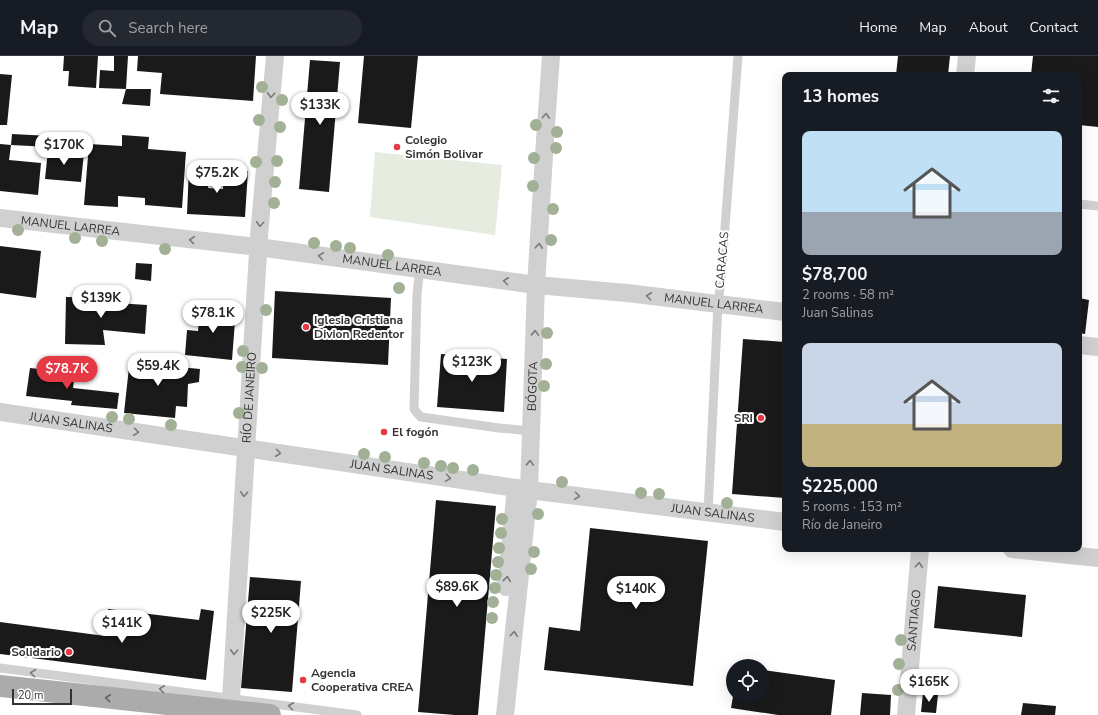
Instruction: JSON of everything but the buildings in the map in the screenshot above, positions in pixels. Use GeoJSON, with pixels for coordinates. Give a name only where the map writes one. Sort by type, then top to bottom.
{"type":"FeatureCollection","features":[{"type":"Feature","properties":{"kind":"main road"},"geometry":{"type":"LineString","coordinates":[[0,686],[230,708],[270,715]]}},
{"type":"Feature","properties":{"kind":"street","name":"RÍO DE JANEIRO"},"geometry":{"type":"LineString","coordinates":[[230,708],[258,248],[275,56]]}},
{"type":"Feature","properties":{"kind":"street","name":"BÓGOTA"},"geometry":{"type":"LineString","coordinates":[[494,715],[522,489],[531,431],[536,285],[551,56]]}},
{"type":"Feature","properties":{"kind":"street"},"geometry":{"type":"LineString","coordinates":[[965,72],[967,56]]}},
{"type":"Feature","properties":{"kind":"street","name":"MANUEL LARREA"},"geometry":{"type":"LineString","coordinates":[[0,218],[258,248],[536,285],[627,293],[782,312]]}},
{"type":"Feature","properties":{"kind":"street"},"geometry":{"type":"LineString","coordinates":[[1082,345],[1098,347]]}},
{"type":"Feature","properties":{"kind":"street","name":"JUAN SALINAS"},"geometry":{"type":"LineString","coordinates":[[0,412],[522,489],[782,522]]}},
{"type":"Feature","properties":{"kind":"street","name":"BÓGOTA"},"geometry":{"type":"LineString","coordinates":[[505,715],[522,489]]}},
{"type":"Feature","properties":{"kind":"street","name":"SANTIAGO"},"geometry":{"type":"LineString","coordinates":[[906,715],[920,552]]}},
{"type":"Feature","properties":{"kind":"street"},"geometry":{"type":"LineString","coordinates":[[1041,552],[1098,558]]}},
{"type":"Feature","properties":{"kind":"lane","name":"CARACAS"},"geometry":{"type":"LineString","coordinates":[[708,513],[718,304],[738,56]]}},
{"type":"Feature","properties":{"kind":"lane"},"geometry":{"type":"LineString","coordinates":[[1082,204],[1098,206]]}},
{"type":"Feature","properties":{"kind":"lane"},"geometry":{"type":"LineString","coordinates":[[420,269],[416,294],[414,409],[417,414],[421,417],[531,431]]}},
{"type":"Feature","properties":{"kind":"lane"},"geometry":{"type":"LineString","coordinates":[[0,668],[230,708],[357,715]]}},
{"type":"Feature","properties":{"kind":"shaded area"},"geometry":{"type":"Polygon","coordinates":[[[375,152],[502,165],[495,235],[370,217],[375,152]]]}},
{"type":"Feature","properties":{"kind":"place","name":"Colegio Simón Bolivar"},"geometry":{"type":"Point","coordinates":[397,147]}},
{"type":"Feature","properties":{"kind":"place","name":"Iglesia Cristiana Divion Redentor"},"geometry":{"type":"Point","coordinates":[306,327]}},
{"type":"Feature","properties":{"kind":"place","name":"SRI"},"geometry":{"type":"Point","coordinates":[761,418]}},
{"type":"Feature","properties":{"kind":"place","name":"El fogón"},"geometry":{"type":"Point","coordinates":[384,432]}},
{"type":"Feature","properties":{"kind":"place","name":"Solidario"},"geometry":{"type":"Point","coordinates":[69,652]}},
{"type":"Feature","properties":{"kind":"place","name":"Agencia Cooperativa CREA"},"geometry":{"type":"Point","coordinates":[303,680]}}]}
